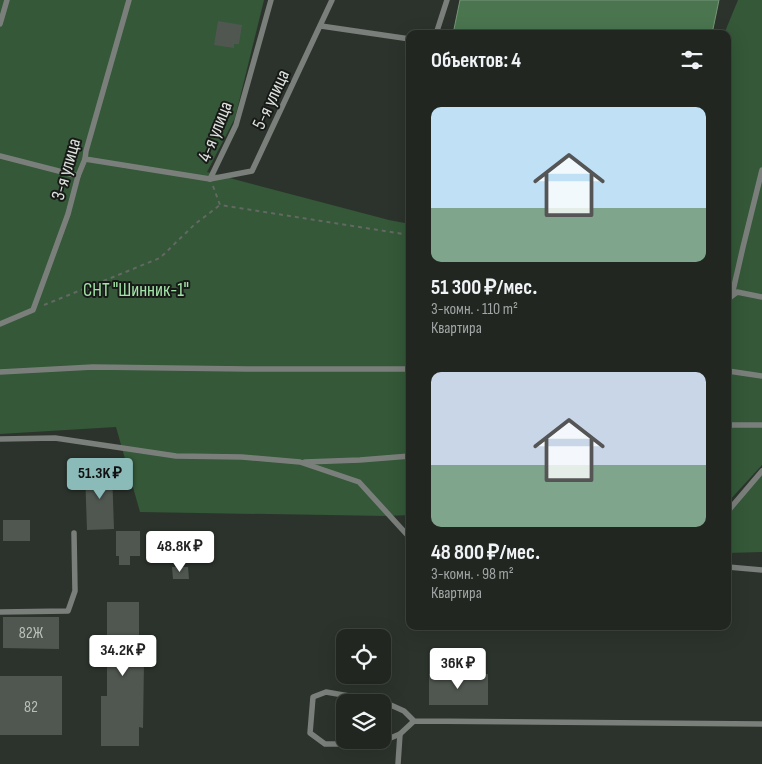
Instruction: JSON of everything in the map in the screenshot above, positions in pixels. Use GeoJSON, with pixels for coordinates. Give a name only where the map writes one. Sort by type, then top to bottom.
{"type":"FeatureCollection","features":[{"type":"Feature","properties":{"kind":"lane"},"geometry":{"type":"LineString","coordinates":[[0,24],[7,0]]}},
{"type":"Feature","properties":{"kind":"lane","name":"3-я улица"},"geometry":{"type":"LineString","coordinates":[[33,310],[68,214],[78,176],[85,159],[128,0]]}},
{"type":"Feature","properties":{"kind":"lane","name":"4-я улица"},"geometry":{"type":"LineString","coordinates":[[85,159],[210,179],[236,125],[271,0]]}},
{"type":"Feature","properties":{"kind":"lane","name":"5-я улица"},"geometry":{"type":"LineString","coordinates":[[210,179],[252,171],[332,0]]}},
{"type":"Feature","properties":{"kind":"lane"},"geometry":{"type":"LineString","coordinates":[[437,30],[447,0]]}},
{"type":"Feature","properties":{"kind":"lane"},"geometry":{"type":"LineString","coordinates":[[321,26],[406,38]]}},
{"type":"Feature","properties":{"kind":"lane"},"geometry":{"type":"LineString","coordinates":[[0,156],[78,176]]}},
{"type":"Feature","properties":{"kind":"lane"},"geometry":{"type":"LineString","coordinates":[[731,293],[762,170]]}},
{"type":"Feature","properties":{"kind":"lane"},"geometry":{"type":"LineString","coordinates":[[731,296],[737,292],[762,297]]}},
{"type":"Feature","properties":{"kind":"lane"},"geometry":{"type":"LineString","coordinates":[[0,324],[33,310]]}},
{"type":"Feature","properties":{"kind":"lane"},"geometry":{"type":"LineString","coordinates":[[0,372],[93,367],[247,370],[406,369]]}},
{"type":"Feature","properties":{"kind":"lane"},"geometry":{"type":"LineString","coordinates":[[731,371],[762,376]]}},
{"type":"Feature","properties":{"kind":"lane"},"geometry":{"type":"LineString","coordinates":[[731,425],[762,425]]}},
{"type":"Feature","properties":{"kind":"lane"},"geometry":{"type":"LineString","coordinates":[[0,439],[55,438],[176,456],[242,457],[300,462],[406,456]]}},
{"type":"Feature","properties":{"kind":"lane"},"geometry":{"type":"LineString","coordinates":[[300,462],[360,482],[406,534]]}},
{"type":"Feature","properties":{"kind":"lane"},"geometry":{"type":"LineString","coordinates":[[731,508],[762,471]]}},
{"type":"Feature","properties":{"kind":"lane"},"geometry":{"type":"LineString","coordinates":[[0,612],[68,611],[75,591],[74,533]]}},
{"type":"Feature","properties":{"kind":"lane"},"geometry":{"type":"LineString","coordinates":[[731,567],[762,570]]}},
{"type":"Feature","properties":{"kind":"lane"},"geometry":{"type":"LineString","coordinates":[[414,721],[404,711],[384,702],[326,692],[313,698],[310,733],[325,744],[376,744],[400,734],[414,721],[762,724]]}},
{"type":"Feature","properties":{"kind":"lane"},"geometry":{"type":"LineString","coordinates":[[398,764],[400,734]]}},
{"type":"Feature","properties":{"kind":"path"},"geometry":{"type":"LineString","coordinates":[[210,179],[220,205]]}},
{"type":"Feature","properties":{"kind":"path"},"geometry":{"type":"LineString","coordinates":[[33,310],[160,258],[194,224],[220,205],[406,234]]}},
{"type":"Feature","properties":{"kind":"green space","name":"СНТ \"Шинник-1\""},"geometry":{"type":"Polygon","coordinates":[[[0,0],[264,0],[235,118],[207,172],[406,223],[406,515],[140,512],[116,427],[0,434],[0,0]]]}},
{"type":"Feature","properties":{"kind":"green space"},"geometry":{"type":"Polygon","coordinates":[[[738,0],[762,0],[762,465],[731,499],[731,30],[726,30],[738,0]]]}},
{"type":"Feature","properties":{"kind":"green space"},"geometry":{"type":"Polygon","coordinates":[[[762,474],[762,552],[731,553],[731,508],[762,474]]]}},
{"type":"Feature","properties":{"kind":"shaded area"},"geometry":{"type":"Polygon","coordinates":[[[460,0],[719,0],[711,30],[454,30],[460,0]]]}},
{"type":"Feature","properties":{"kind":"building"},"geometry":{"type":"Polygon","coordinates":[[[218,21],[242,25],[239,44],[234,44],[234,48],[214,45],[218,21]]]}},
{"type":"Feature","properties":{"kind":"building"},"geometry":{"type":"Polygon","coordinates":[[[112,471],[114,529],[87,530],[85,472],[112,471]]]}},
{"type":"Feature","properties":{"kind":"building"},"geometry":{"type":"Polygon","coordinates":[[[3,520],[30,520],[30,541],[3,541],[3,520]]]}},
{"type":"Feature","properties":{"kind":"building"},"geometry":{"type":"Polygon","coordinates":[[[116,531],[140,531],[140,556],[130,556],[130,565],[119,565],[119,556],[116,556],[116,531]]]}},
{"type":"Feature","properties":{"kind":"building"},"geometry":{"type":"Polygon","coordinates":[[[172,567],[188,567],[189,579],[173,579],[172,567]]]}},
{"type":"Feature","properties":{"kind":"building"},"geometry":{"type":"Polygon","coordinates":[[[107,602],[139,602],[139,644],[143,644],[144,661],[143,728],[139,727],[139,746],[101,746],[101,696],[107,696],[107,602]]]}},
{"type":"Feature","properties":{"kind":"building"},"geometry":{"type":"Polygon","coordinates":[[[3,617],[59,617],[59,649],[3,648],[3,617]]]}},
{"type":"Feature","properties":{"kind":"building"},"geometry":{"type":"Polygon","coordinates":[[[429,674],[488,674],[488,705],[429,705],[429,674]]]}},
{"type":"Feature","properties":{"kind":"building"},"geometry":{"type":"Polygon","coordinates":[[[0,676],[62,676],[62,735],[0,735],[0,676]]]}}]}
